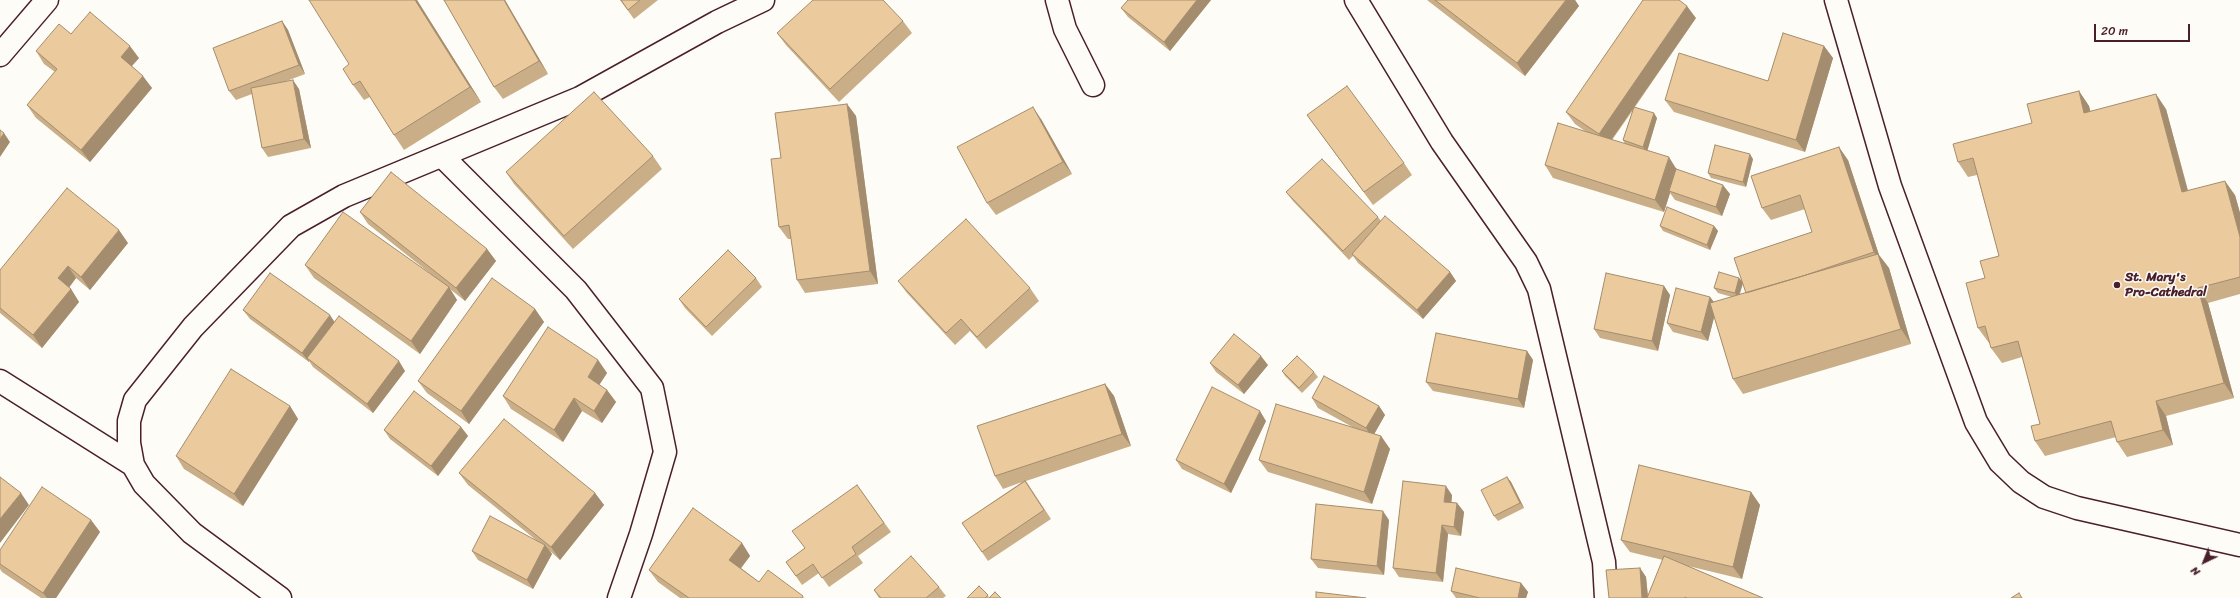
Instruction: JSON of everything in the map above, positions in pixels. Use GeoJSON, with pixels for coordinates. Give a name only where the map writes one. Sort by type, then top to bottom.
{"type":"FeatureCollection","features":[{"type":"Feature","properties":{"kind":"street"},"geometry":{"type":"LineString","coordinates":[[0,55],[47,0]]}},
{"type":"Feature","properties":{"kind":"street"},"geometry":{"type":"LineString","coordinates":[[280,598],[192,534],[144,484],[132,465],[129,443],[129,421],[136,400],[193,327],[291,226],[344,196],[580,98],[717,22],[764,0]]}},
{"type":"Feature","properties":{"kind":"street"},"geometry":{"type":"LineString","coordinates":[[1057,0],[1065,29],[1093,85]]}},
{"type":"Feature","properties":{"kind":"street"},"geometry":{"type":"LineString","coordinates":[[1356,0],[1442,142],[1526,262],[1539,289],[1604,562],[1606,598]]}},
{"type":"Feature","properties":{"kind":"street"},"geometry":{"type":"LineString","coordinates":[[1836,0],[1890,186],[1976,422],[2000,462],[2021,482],[2044,497],[2077,508],[2240,545]]}},
{"type":"Feature","properties":{"kind":"street"},"geometry":{"type":"LineString","coordinates":[[442,156],[576,290],[652,388],[665,452],[641,534],[618,598]]}},
{"type":"Feature","properties":{"kind":"street"},"geometry":{"type":"LineString","coordinates":[[0,381],[132,465]]}},
{"type":"Feature","properties":{"kind":"building"},"geometry":{"type":"Polygon","coordinates":[[[309,0],[415,0],[470,87],[394,135],[360,81],[353,85],[343,69],[349,64],[309,0]]]}},
{"type":"Feature","properties":{"kind":"building"},"geometry":{"type":"Polygon","coordinates":[[[444,0],[504,0],[539,61],[494,87],[444,0]]]}},
{"type":"Feature","properties":{"kind":"building"},"geometry":{"type":"Polygon","coordinates":[[[621,0],[640,0],[628,10],[621,0]]]}},
{"type":"Feature","properties":{"kind":"building"},"geometry":{"type":"Polygon","coordinates":[[[813,0],[883,0],[903,21],[830,89],[777,33],[813,0]]]}},
{"type":"Feature","properties":{"kind":"building"},"geometry":{"type":"Polygon","coordinates":[[[1128,0],[1197,0],[1164,42],[1121,8],[1128,0]]]}},
{"type":"Feature","properties":{"kind":"building"},"geometry":{"type":"Polygon","coordinates":[[[1435,0],[1566,0],[1517,63],[1435,0]]]}},
{"type":"Feature","properties":{"kind":"building"},"geometry":{"type":"Polygon","coordinates":[[[1643,0],[1679,0],[1687,6],[1599,134],[1566,112],[1643,0]]]}},
{"type":"Feature","properties":{"kind":"building"},"geometry":{"type":"Polygon","coordinates":[[[90,12],[130,46],[121,57],[143,76],[81,150],[27,105],[57,69],[36,51],[59,24],[71,34],[90,12]]]}},
{"type":"Feature","properties":{"kind":"building"},"geometry":{"type":"Polygon","coordinates":[[[282,21],[299,65],[229,91],[213,48],[282,21]]]}},
{"type":"Feature","properties":{"kind":"building"},"geometry":{"type":"Polygon","coordinates":[[[1783,33],[1824,46],[1796,140],[1665,100],[1679,53],[1768,81],[1783,33]]]}},
{"type":"Feature","properties":{"kind":"building"},"geometry":{"type":"Polygon","coordinates":[[[293,80],[304,139],[262,148],[251,88],[293,80]]]}},
{"type":"Feature","properties":{"kind":"building"},"geometry":{"type":"Polygon","coordinates":[[[1347,86],[1404,163],[1364,192],[1307,115],[1347,86]]]}},
{"type":"Feature","properties":{"kind":"building","name":"St. Mary's Pro-Cathedral"},"geometry":{"type":"Polygon","coordinates":[[[2079,91],[2084,113],[2156,94],[2182,192],[2225,181],[2240,237],[2240,277],[2198,288],[2224,383],[2156,401],[2163,430],[2117,442],[2111,421],[2035,441],[2031,426],[2040,424],[2018,341],[1991,348],[1985,326],[1978,328],[1966,283],[1985,278],[1980,261],[1999,256],[1973,158],[1958,162],[1953,144],[2032,123],[2027,104],[2079,91]]]}},
{"type":"Feature","properties":{"kind":"building"},"geometry":{"type":"Polygon","coordinates":[[[594,92],[653,156],[564,236],[506,172],[594,92]]]}},
{"type":"Feature","properties":{"kind":"building"},"geometry":{"type":"Polygon","coordinates":[[[847,104],[870,271],[797,280],[789,225],[779,227],[771,159],[781,158],[775,113],[847,104]]]}},
{"type":"Feature","properties":{"kind":"building"},"geometry":{"type":"Polygon","coordinates":[[[1033,107],[1063,162],[987,203],[957,147],[1033,107]]]}},
{"type":"Feature","properties":{"kind":"building"},"geometry":{"type":"Polygon","coordinates":[[[1634,107],[1654,113],[1643,147],[1623,140],[1634,107]]]}},
{"type":"Feature","properties":{"kind":"building"},"geometry":{"type":"Polygon","coordinates":[[[1558,123],[1669,157],[1655,200],[1545,165],[1558,123]]]}},
{"type":"Feature","properties":{"kind":"building"},"geometry":{"type":"Polygon","coordinates":[[[0,130],[4,133],[0,139],[0,130]]]}},
{"type":"Feature","properties":{"kind":"building"},"geometry":{"type":"Polygon","coordinates":[[[1715,145],[1750,154],[1743,182],[1708,173],[1715,145]]]}},
{"type":"Feature","properties":{"kind":"building"},"geometry":{"type":"Polygon","coordinates":[[[1839,147],[1874,252],[1746,293],[1734,258],[1812,232],[1800,195],[1762,208],[1751,176],[1839,147]]]}},
{"type":"Feature","properties":{"kind":"building"},"geometry":{"type":"Polygon","coordinates":[[[1322,159],[1378,217],[1343,251],[1286,192],[1322,159]]]}},
{"type":"Feature","properties":{"kind":"building"},"geometry":{"type":"Polygon","coordinates":[[[1676,169],[1723,185],[1716,207],[1669,191],[1676,169]]]}},
{"type":"Feature","properties":{"kind":"building"},"geometry":{"type":"Polygon","coordinates":[[[391,172],[487,249],[456,288],[360,212],[391,172]]]}},
{"type":"Feature","properties":{"kind":"building"},"geometry":{"type":"Polygon","coordinates":[[[67,188],[119,230],[81,277],[68,266],[58,278],[71,289],[33,335],[0,308],[0,270],[67,188]]]}},
{"type":"Feature","properties":{"kind":"building"},"geometry":{"type":"Polygon","coordinates":[[[1667,207],[1714,226],[1707,245],[1660,226],[1667,207]]]}},
{"type":"Feature","properties":{"kind":"building"},"geometry":{"type":"Polygon","coordinates":[[[343,212],[449,287],[411,341],[305,265],[343,212]]]}},
{"type":"Feature","properties":{"kind":"building"},"geometry":{"type":"Polygon","coordinates":[[[1385,216],[1450,272],[1417,310],[1352,254],[1385,216]]]}},
{"type":"Feature","properties":{"kind":"building"},"geometry":{"type":"Polygon","coordinates":[[[966,219],[1030,288],[977,337],[961,319],[946,333],[898,281],[966,219]]]}},
{"type":"Feature","properties":{"kind":"building"},"geometry":{"type":"Polygon","coordinates":[[[728,250],[756,278],[706,327],[679,299],[728,250]]]}},
{"type":"Feature","properties":{"kind":"building"},"geometry":{"type":"Polygon","coordinates":[[[1878,254],[1901,329],[1733,379],[1710,303],[1878,254]]]}},
{"type":"Feature","properties":{"kind":"building"},"geometry":{"type":"Polygon","coordinates":[[[1719,272],[1739,278],[1735,293],[1714,288],[1719,272]]]}},
{"type":"Feature","properties":{"kind":"building"},"geometry":{"type":"Polygon","coordinates":[[[270,273],[330,315],[302,353],[243,310],[270,273]]]}},
{"type":"Feature","properties":{"kind":"building"},"geometry":{"type":"Polygon","coordinates":[[[1606,273],[1664,286],[1652,341],[1594,329],[1606,273]]]}},
{"type":"Feature","properties":{"kind":"building"},"geometry":{"type":"Polygon","coordinates":[[[492,278],[535,309],[461,411],[418,381],[492,278]]]}},
{"type":"Feature","properties":{"kind":"building"},"geometry":{"type":"Polygon","coordinates":[[[1676,288],[1710,297],[1701,332],[1667,323],[1676,288]]]}},
{"type":"Feature","properties":{"kind":"building"},"geometry":{"type":"Polygon","coordinates":[[[339,316],[399,361],[367,404],[307,358],[339,316]]]}},
{"type":"Feature","properties":{"kind":"building"},"geometry":{"type":"Polygon","coordinates":[[[548,327],[598,360],[588,377],[607,390],[594,411],[574,398],[554,430],[503,396],[548,327]]]}},
{"type":"Feature","properties":{"kind":"building"},"geometry":{"type":"Polygon","coordinates":[[[1436,333],[1527,351],[1518,399],[1426,382],[1436,333]]]}},
{"type":"Feature","properties":{"kind":"building"},"geometry":{"type":"Polygon","coordinates":[[[1234,334],[1261,356],[1238,385],[1210,363],[1234,334]]]}},
{"type":"Feature","properties":{"kind":"building"},"geometry":{"type":"Polygon","coordinates":[[[1297,356],[1314,372],[1299,388],[1282,371],[1297,356]]]}},
{"type":"Feature","properties":{"kind":"building"},"geometry":{"type":"Polygon","coordinates":[[[231,369],[290,406],[234,494],[176,456],[231,369]]]}},
{"type":"Feature","properties":{"kind":"building"},"geometry":{"type":"Polygon","coordinates":[[[1324,376],[1379,406],[1366,428],[1312,398],[1324,376]]]}},
{"type":"Feature","properties":{"kind":"building"},"geometry":{"type":"Polygon","coordinates":[[[1105,384],[1122,434],[995,476],[977,426],[1105,384]]]}},
{"type":"Feature","properties":{"kind":"building"},"geometry":{"type":"Polygon","coordinates":[[[1212,387],[1260,411],[1224,484],[1176,460],[1212,387]]]}},
{"type":"Feature","properties":{"kind":"building"},"geometry":{"type":"Polygon","coordinates":[[[414,391],[461,427],[431,466],[384,430],[414,391]]]}},
{"type":"Feature","properties":{"kind":"building"},"geometry":{"type":"Polygon","coordinates":[[[1276,404],[1381,436],[1364,492],[1259,460],[1276,404]]]}},
{"type":"Feature","properties":{"kind":"building"},"geometry":{"type":"Polygon","coordinates":[[[504,419],[595,493],[551,547],[459,473],[504,419]]]}},
{"type":"Feature","properties":{"kind":"building"},"geometry":{"type":"Polygon","coordinates":[[[1639,465],[1751,492],[1733,567],[1621,540],[1639,465]]]}},
{"type":"Feature","properties":{"kind":"building"},"geometry":{"type":"Polygon","coordinates":[[[0,477],[21,493],[0,519],[0,477]]]}},
{"type":"Feature","properties":{"kind":"building"},"geometry":{"type":"Polygon","coordinates":[[[1507,477],[1520,503],[1494,516],[1481,490],[1507,477]]]}},
{"type":"Feature","properties":{"kind":"building"},"geometry":{"type":"Polygon","coordinates":[[[1025,481],[1044,510],[982,552],[962,523],[1025,481]]]}},
{"type":"Feature","properties":{"kind":"building"},"geometry":{"type":"Polygon","coordinates":[[[1403,481],[1446,486],[1444,502],[1457,503],[1454,527],[1442,525],[1436,573],[1393,568],[1403,481]]]}},
{"type":"Feature","properties":{"kind":"building"},"geometry":{"type":"Polygon","coordinates":[[[857,485],[884,523],[852,547],[856,554],[822,578],[813,564],[796,576],[786,562],[805,548],[792,531],[857,485]]]}},
{"type":"Feature","properties":{"kind":"building"},"geometry":{"type":"Polygon","coordinates":[[[42,487],[91,520],[43,593],[0,564],[0,550],[42,487]]]}},
{"type":"Feature","properties":{"kind":"building"},"geometry":{"type":"Polygon","coordinates":[[[1316,504],[1383,511],[1377,566],[1311,559],[1316,504]]]}},
{"type":"Feature","properties":{"kind":"building"},"geometry":{"type":"Polygon","coordinates":[[[693,508],[742,543],[729,560],[759,582],[768,570],[803,596],[802,598],[689,598],[649,570],[693,508]]]}},
{"type":"Feature","properties":{"kind":"building"},"geometry":{"type":"Polygon","coordinates":[[[490,516],[545,545],[527,580],[472,551],[490,516]]]}},
{"type":"Feature","properties":{"kind":"building"},"geometry":{"type":"Polygon","coordinates":[[[911,556],[939,587],[926,598],[881,598],[874,590],[911,556]]]}},
{"type":"Feature","properties":{"kind":"building"},"geometry":{"type":"Polygon","coordinates":[[[1664,556],[1763,598],[1647,598],[1664,556]]]}},
{"type":"Feature","properties":{"kind":"building"},"geometry":{"type":"Polygon","coordinates":[[[1456,568],[1521,583],[1518,598],[1480,598],[1451,591],[1456,568]]]}},
{"type":"Feature","properties":{"kind":"building"},"geometry":{"type":"Polygon","coordinates":[[[1640,568],[1642,598],[1609,598],[1606,570],[1640,568]]]}},
{"type":"Feature","properties":{"kind":"building"},"geometry":{"type":"Polygon","coordinates":[[[979,586],[988,595],[985,598],[967,598],[979,586]]]}},
{"type":"Feature","properties":{"kind":"building"},"geometry":{"type":"Polygon","coordinates":[[[995,592],[1001,598],[989,598],[995,592]]]}},
{"type":"Feature","properties":{"kind":"building"},"geometry":{"type":"Polygon","coordinates":[[[1316,592],[1366,598],[1316,598],[1316,592]]]}},
{"type":"Feature","properties":{"kind":"building"},"geometry":{"type":"Polygon","coordinates":[[[2019,593],[2022,598],[2011,598],[2019,593]]]}},
{"type":"Feature","properties":{"kind":"place","name":"St. Mary's Pro-Cathedral"},"geometry":{"type":"Point","coordinates":[2117,285]}}]}
